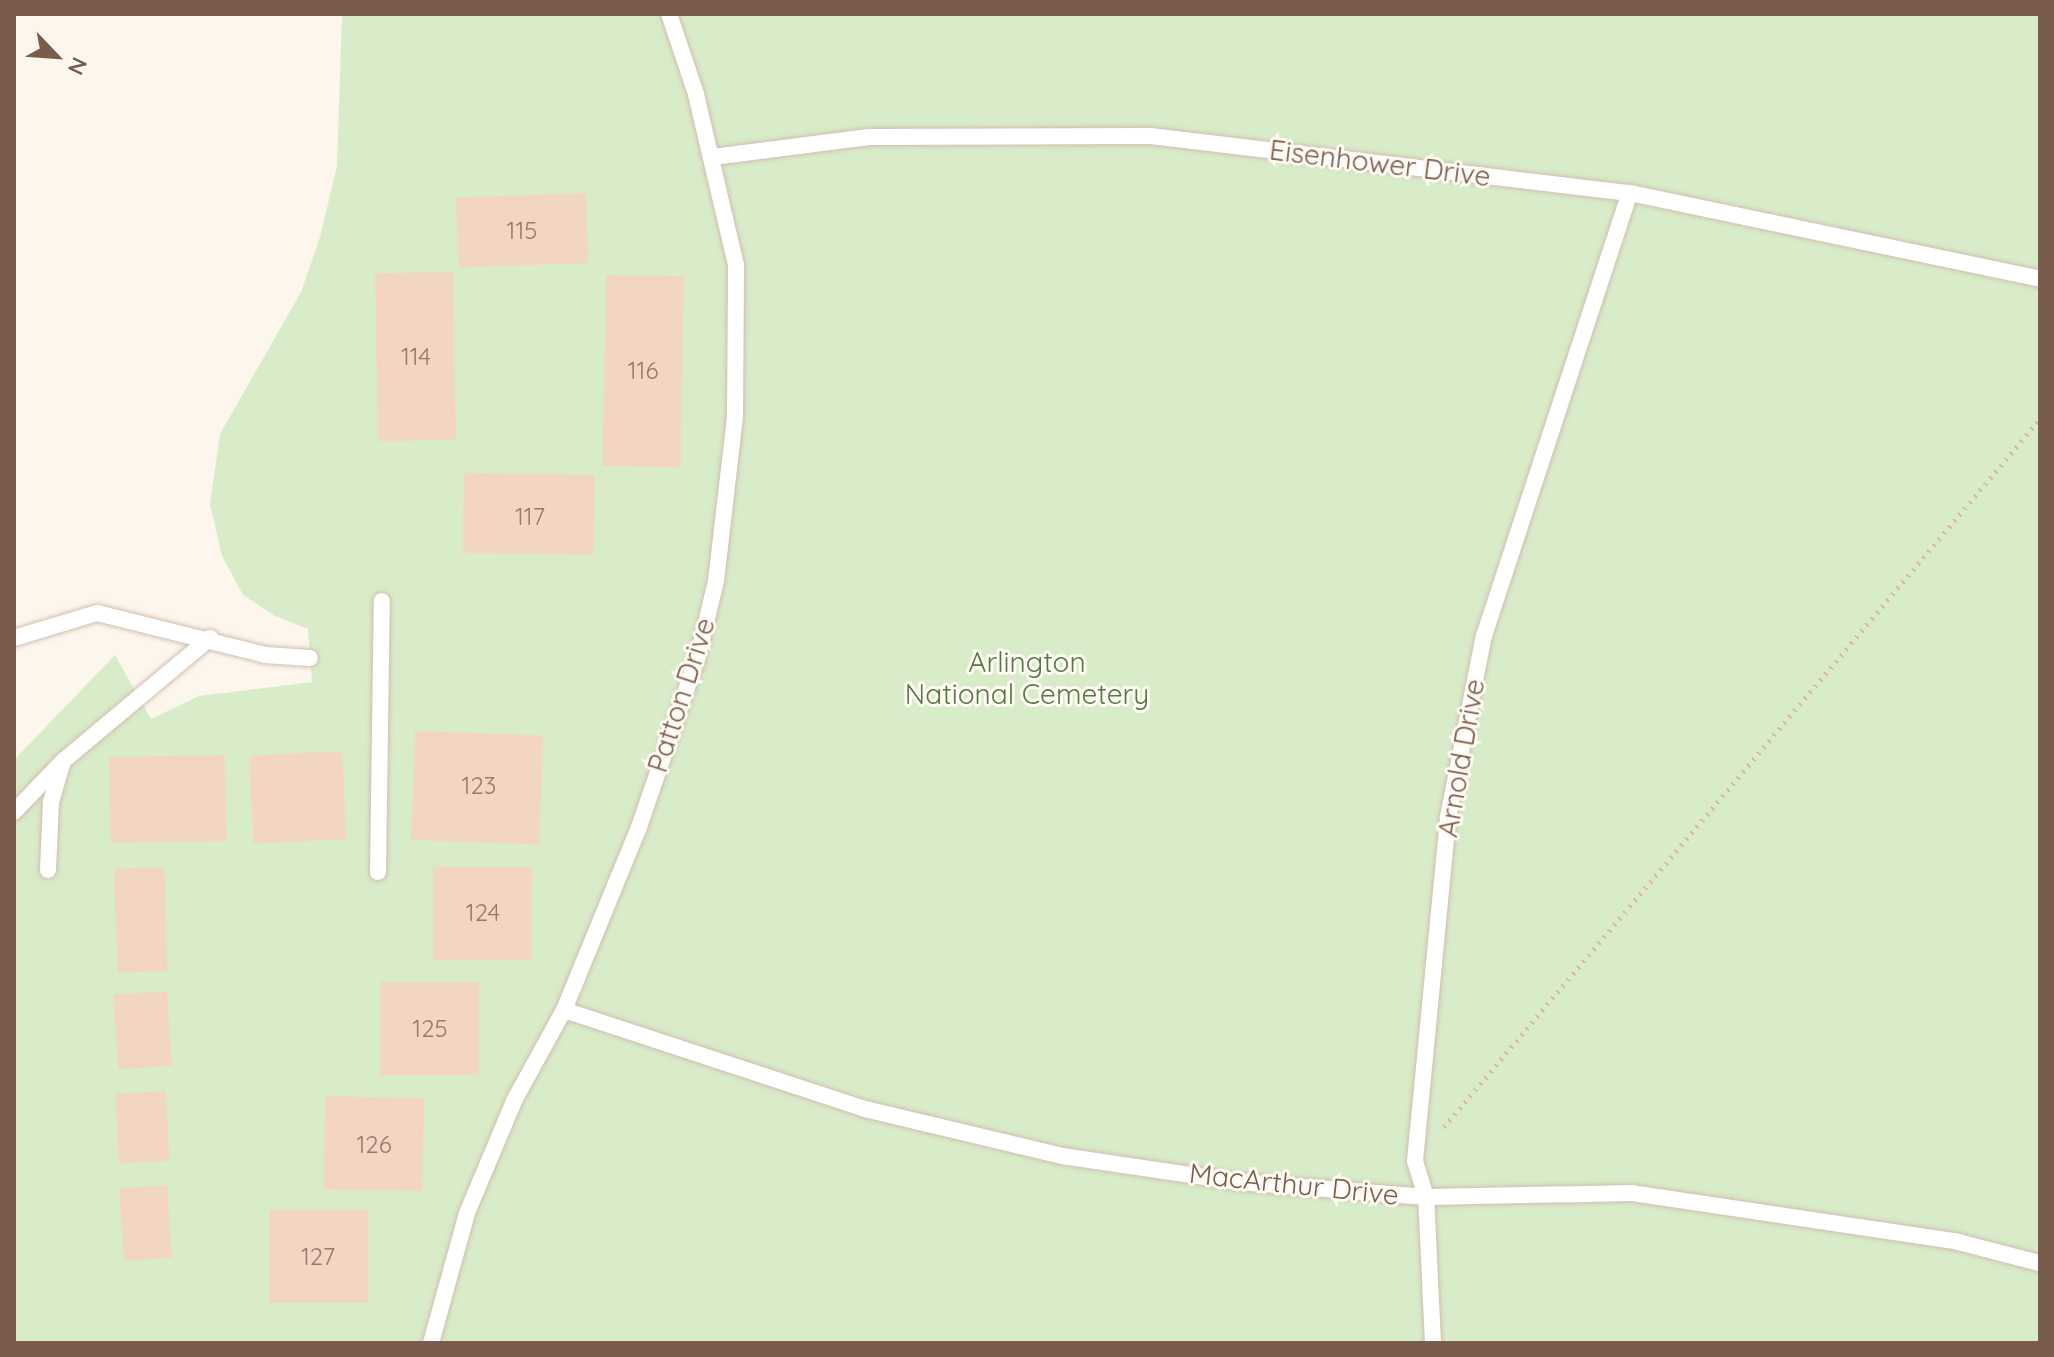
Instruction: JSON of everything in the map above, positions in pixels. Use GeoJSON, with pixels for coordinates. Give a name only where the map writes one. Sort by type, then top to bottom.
{"type":"FeatureCollection","features":[{"type":"Feature","properties":{"kind":"lane","name":"Patton Drive"},"geometry":{"type":"LineString","coordinates":[[431,1343],[467,1213],[515,1099],[564,1010],[639,827],[698,656],[716,581],[735,417],[736,265],[713,157],[669,14]]}},
{"type":"Feature","properties":{"kind":"lane","name":"Eisenhower Drive"},"geometry":{"type":"LineString","coordinates":[[713,157],[869,137],[1150,136],[1630,193],[2040,279]]}},
{"type":"Feature","properties":{"kind":"lane","name":"Arnold Drive"},"geometry":{"type":"LineString","coordinates":[[1433,1343],[1426,1197],[1415,1161],[1448,817],[1484,636],[1630,193]]}},
{"type":"Feature","properties":{"kind":"lane"},"geometry":{"type":"LineString","coordinates":[[378,872],[382,601]]}},
{"type":"Feature","properties":{"kind":"lane"},"geometry":{"type":"LineString","coordinates":[[14,638],[97,613],[210,638],[265,655],[310,658]]}},
{"type":"Feature","properties":{"kind":"lane"},"geometry":{"type":"LineString","coordinates":[[14,812],[63,761],[210,638]]}},
{"type":"Feature","properties":{"kind":"lane"},"geometry":{"type":"LineString","coordinates":[[48,870],[51,802],[63,761]]}},
{"type":"Feature","properties":{"kind":"lane","name":"MacArthur Drive"},"geometry":{"type":"LineString","coordinates":[[564,1010],[865,1109],[1062,1156],[1239,1182],[1426,1197],[1632,1193],[1958,1242],[2040,1263]]}},
{"type":"Feature","properties":{"kind":"path"},"geometry":{"type":"LineString","coordinates":[[1415,1161],[2040,419]]}},
{"type":"Feature","properties":{"kind":"green space","name":"Arlington National Cemetery"},"geometry":{"type":"Polygon","coordinates":[[[342,14],[2040,14],[2040,1343],[14,1343],[14,760],[115,655],[151,719],[199,696],[312,682],[308,629],[275,616],[243,595],[222,556],[210,504],[220,434],[301,292],[320,237],[337,166],[342,14]]]}},
{"type":"Feature","properties":{"kind":"building"},"geometry":{"type":"Polygon","coordinates":[[[586,193],[588,263],[459,267],[456,198],[586,193]]]}},
{"type":"Feature","properties":{"kind":"building"},"geometry":{"type":"Polygon","coordinates":[[[453,272],[456,440],[378,441],[375,273],[453,272]]]}},
{"type":"Feature","properties":{"kind":"building"},"geometry":{"type":"Polygon","coordinates":[[[606,275],[684,276],[681,467],[603,466],[606,275]]]}},
{"type":"Feature","properties":{"kind":"building"},"geometry":{"type":"Polygon","coordinates":[[[464,473],[595,475],[594,555],[463,553],[464,473]]]}},
{"type":"Feature","properties":{"kind":"building"},"geometry":{"type":"Polygon","coordinates":[[[415,731],[543,735],[539,844],[411,840],[415,731]]]}},
{"type":"Feature","properties":{"kind":"building"},"geometry":{"type":"Polygon","coordinates":[[[342,751],[347,839],[254,844],[249,756],[342,751]]]}},
{"type":"Feature","properties":{"kind":"building"},"geometry":{"type":"Polygon","coordinates":[[[225,755],[227,841],[111,843],[109,757],[225,755]]]}},
{"type":"Feature","properties":{"kind":"building"},"geometry":{"type":"Polygon","coordinates":[[[164,867],[168,971],[118,973],[114,869],[164,867]]]}},
{"type":"Feature","properties":{"kind":"building"},"geometry":{"type":"Polygon","coordinates":[[[433,867],[532,867],[532,960],[433,960],[433,867]]]}},
{"type":"Feature","properties":{"kind":"building"},"geometry":{"type":"Polygon","coordinates":[[[380,982],[479,982],[479,1075],[380,1075],[380,982]]]}},
{"type":"Feature","properties":{"kind":"building"},"geometry":{"type":"Polygon","coordinates":[[[167,991],[172,1066],[118,1070],[113,995],[167,991]]]}},
{"type":"Feature","properties":{"kind":"building"},"geometry":{"type":"Polygon","coordinates":[[[166,1091],[170,1161],[119,1164],[115,1094],[166,1091]]]}},
{"type":"Feature","properties":{"kind":"building"},"geometry":{"type":"Polygon","coordinates":[[[325,1096],[424,1098],[422,1191],[323,1189],[325,1096]]]}},
{"type":"Feature","properties":{"kind":"building"},"geometry":{"type":"Polygon","coordinates":[[[167,1185],[172,1258],[124,1261],[119,1188],[167,1185]]]}},
{"type":"Feature","properties":{"kind":"building"},"geometry":{"type":"Polygon","coordinates":[[[269,1210],[368,1210],[368,1303],[269,1303],[269,1210]]]}}]}
